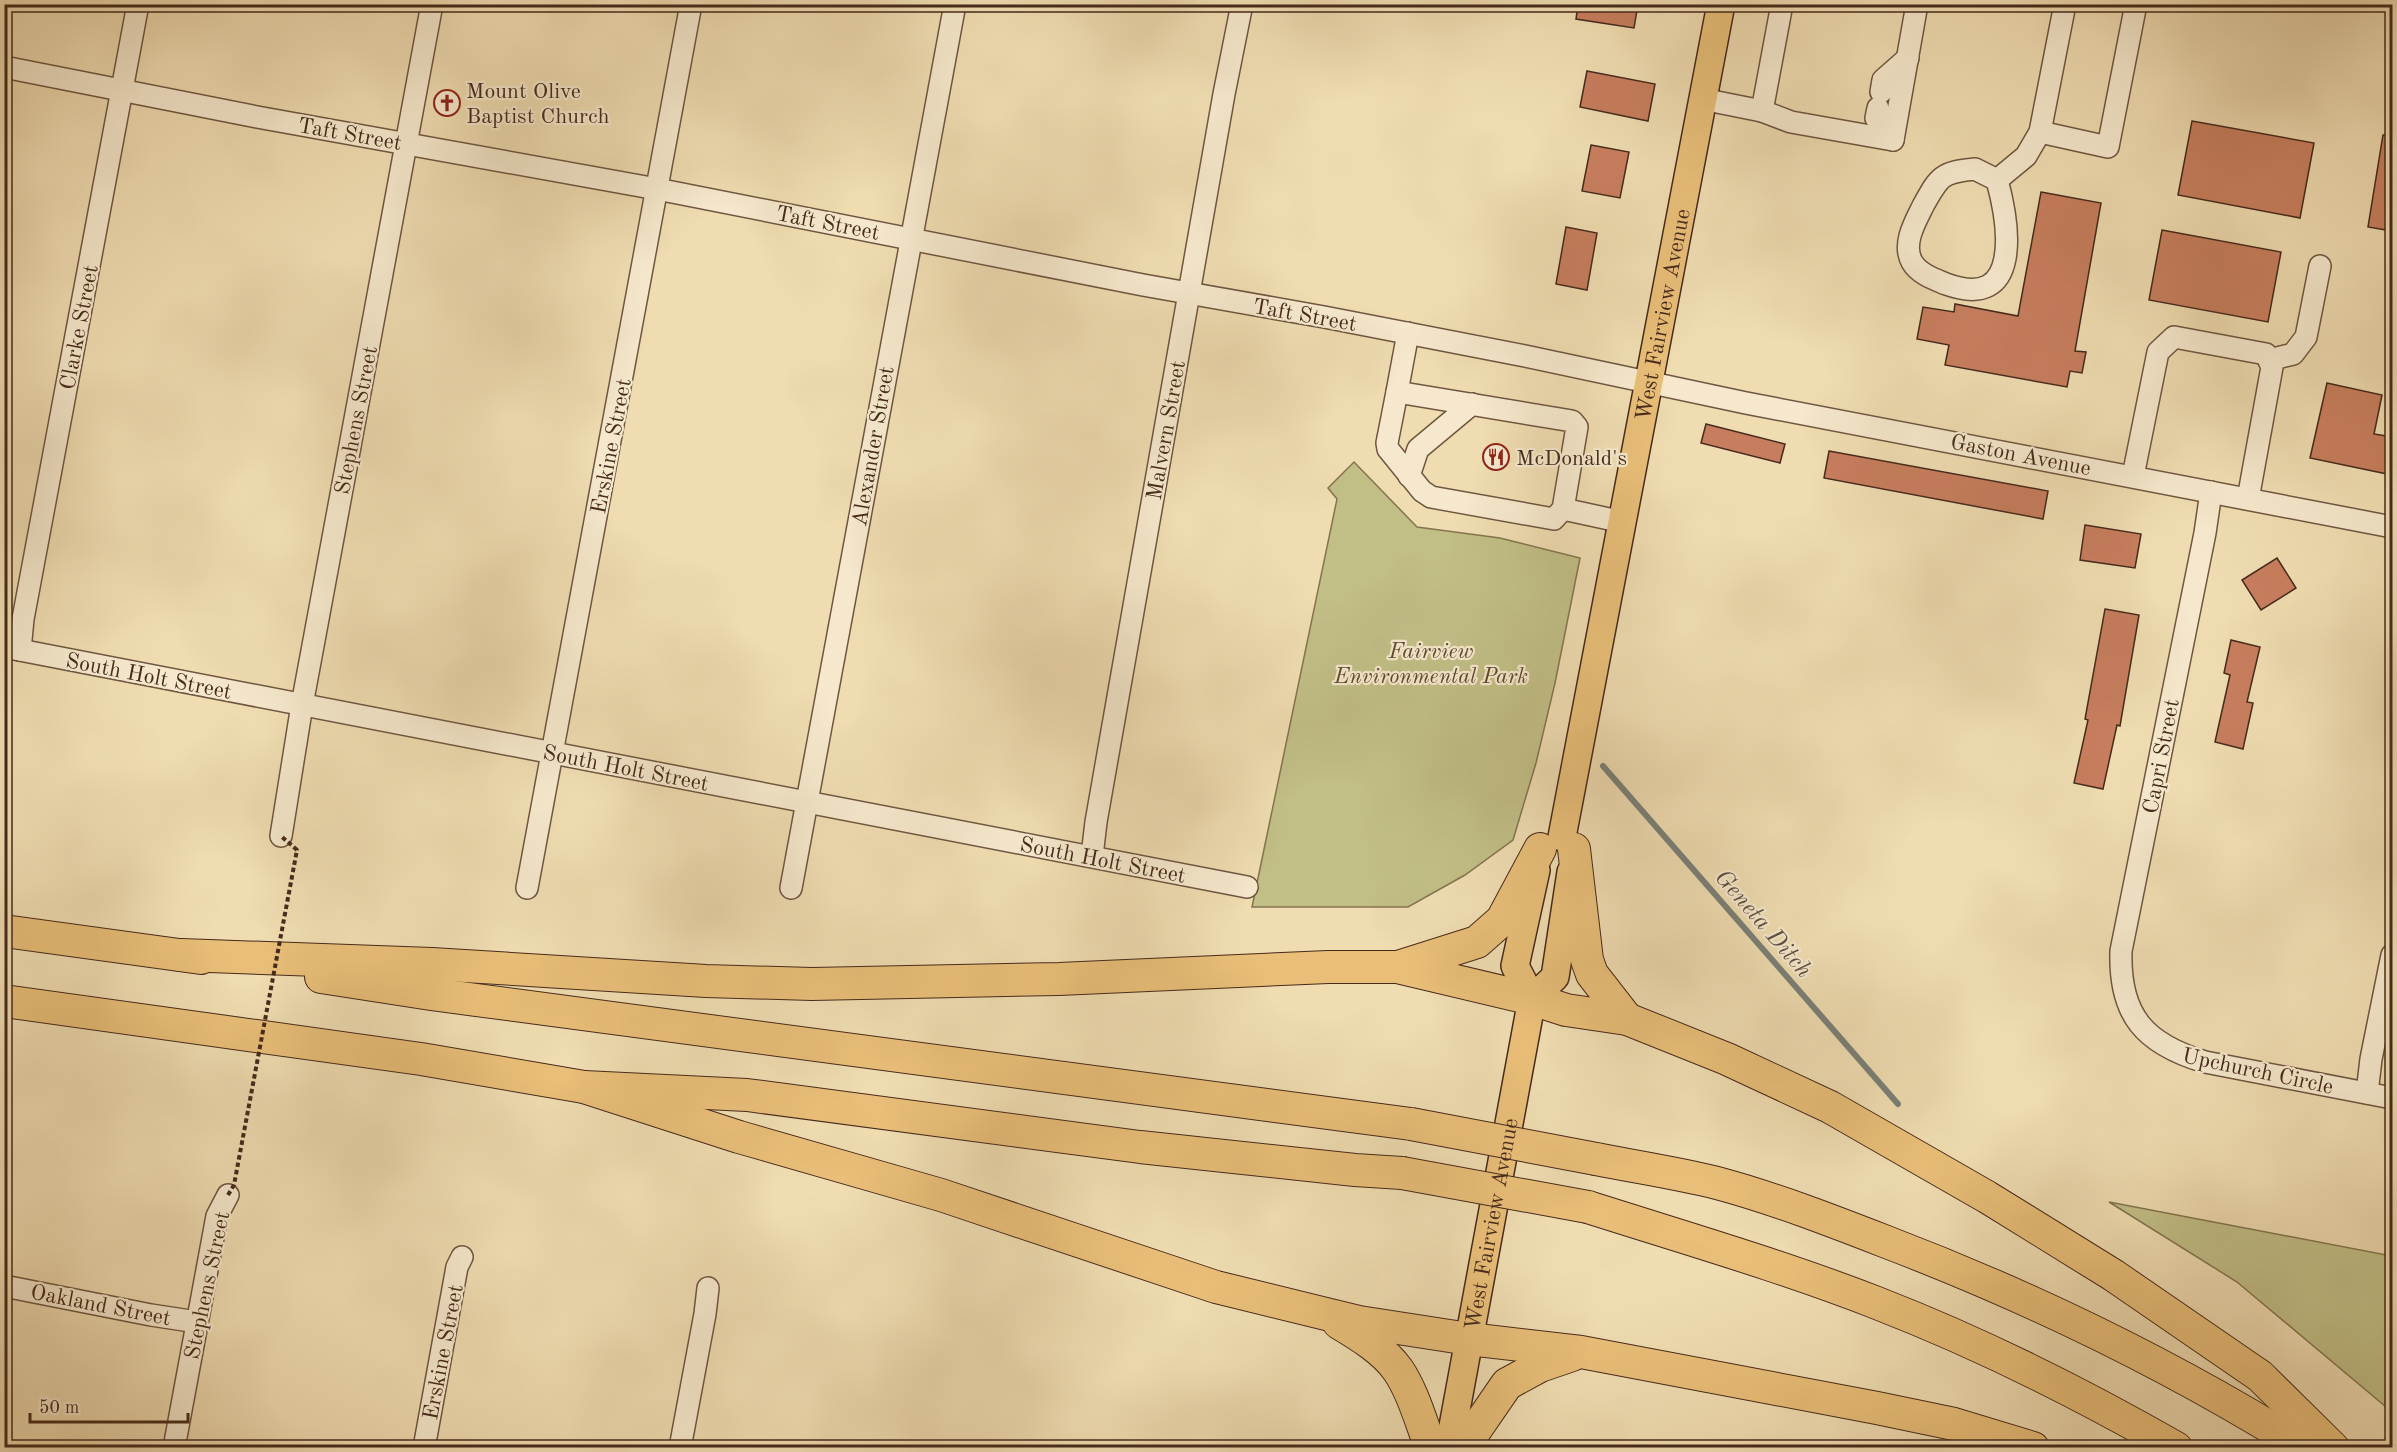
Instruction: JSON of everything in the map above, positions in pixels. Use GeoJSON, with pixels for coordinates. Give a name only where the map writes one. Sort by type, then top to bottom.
{"type":"FeatureCollection","features":[{"type":"Feature","properties":{"kind":"highway"},"geometry":{"type":"LineString","coordinates":[[1397,967],[1477,942],[1502,920],[1559,845]]}},
{"type":"Feature","properties":{"kind":"highway"},"geometry":{"type":"LineString","coordinates":[[1559,845],[1592,974],[1627,1018]]}},
{"type":"Feature","properties":{"kind":"highway"},"geometry":{"type":"LineString","coordinates":[[4,931],[181,955],[431,994],[1411,1124],[1717,1184],[1832,1221],[1938,1262],[2068,1319],[2233,1403],[2304,1448]]}},
{"type":"Feature","properties":{"kind":"highway"},"geometry":{"type":"LineString","coordinates":[[181,955],[432,964],[706,981],[812,984],[1059,979],[1328,967],[1397,967],[1532,999],[1566,1010],[1627,1018],[1728,1059],[1830,1107],[1987,1197],[2113,1275],[2251,1370],[2333,1448]]}},
{"type":"Feature","properties":{"kind":"highway"},"geometry":{"type":"LineString","coordinates":[[4,1000],[421,1059],[584,1087],[747,1095],[1140,1147],[1402,1173],[1588,1207],[1745,1256],[1878,1303],[1992,1352],[2121,1416],[2176,1448]]}},
{"type":"Feature","properties":{"kind":"highway"},"geometry":{"type":"LineString","coordinates":[[584,1087],[739,1137],[940,1195],[1216,1287],[1359,1322],[1581,1353],[1877,1408],[1953,1425],[2032,1448]]}},
{"type":"Feature","properties":{"kind":"highway"},"geometry":{"type":"LineString","coordinates":[[1326,1314],[1365,1339],[1397,1369],[1409,1392],[1431,1448]]}},
{"type":"Feature","properties":{"kind":"highway"},"geometry":{"type":"LineString","coordinates":[[1463,1448],[1507,1384],[1540,1366],[1581,1353]]}},
{"type":"Feature","properties":{"kind":"main road","name":"West Fairview Avenue"},"geometry":{"type":"LineString","coordinates":[[1532,999],[1515,966],[1559,845],[1651,382],[1721,4]]}},
{"type":"Feature","properties":{"kind":"main road","name":"West Fairview Avenue"},"geometry":{"type":"LineString","coordinates":[[1449,1448],[1532,999],[1555,976],[1559,845]]}},
{"type":"Feature","properties":{"kind":"street","name":"Clarke Street"},"geometry":{"type":"LineString","coordinates":[[12,649],[23,619],[138,4]]}},
{"type":"Feature","properties":{"kind":"street","name":"Stephens Street"},"geometry":{"type":"LineString","coordinates":[[281,836],[302,705],[432,4]]}},
{"type":"Feature","properties":{"kind":"street","name":"Erskine Street"},"geometry":{"type":"LineString","coordinates":[[527,888],[691,4]]}},
{"type":"Feature","properties":{"kind":"street","name":"Alexander Street"},"geometry":{"type":"LineString","coordinates":[[791,888],[955,4]]}},
{"type":"Feature","properties":{"kind":"street","name":"Malvern Street"},"geometry":{"type":"LineString","coordinates":[[1092,856],[1189,292],[1242,4]]}},
{"type":"Feature","properties":{"kind":"street"},"geometry":{"type":"LineString","coordinates":[[1762,111],[1782,4]]}},
{"type":"Feature","properties":{"kind":"street"},"geometry":{"type":"LineString","coordinates":[[1893,140],[1917,4]]}},
{"type":"Feature","properties":{"kind":"street"},"geometry":{"type":"LineString","coordinates":[[1997,180],[2026,156],[2040,132],[2065,4]]}},
{"type":"Feature","properties":{"kind":"street"},"geometry":{"type":"LineString","coordinates":[[2040,132],[2108,147],[2136,4]]}},
{"type":"Feature","properties":{"kind":"street"},"geometry":{"type":"LineString","coordinates":[[1893,140],[1876,118],[1879,100],[1883,80],[1908,58]]}},
{"type":"Feature","properties":{"kind":"street","name":"Taft Street"},"geometry":{"type":"LineString","coordinates":[[4,67],[257,117],[657,189],[1651,382]]}},
{"type":"Feature","properties":{"kind":"street"},"geometry":{"type":"LineString","coordinates":[[1702,99],[1762,111],[1791,122],[1893,140]]}},
{"type":"Feature","properties":{"kind":"street"},"geometry":{"type":"LineString","coordinates":[[1975,169],[1997,180],[2005,210],[2007,252],[2000,275],[1986,287],[1959,289],[1927,277],[1912,262],[1908,242],[1916,220],[1937,180],[1953,171],[1975,169]]}},
{"type":"Feature","properties":{"kind":"street"},"geometry":{"type":"LineString","coordinates":[[2269,360],[2293,354],[2306,337],[2320,266]]}},
{"type":"Feature","properties":{"kind":"street"},"geometry":{"type":"LineString","coordinates":[[1397,392],[1572,421],[1577,427],[1563,509],[1554,519],[1431,498],[1422,491],[1388,449],[1387,443],[1408,333]]}},
{"type":"Feature","properties":{"kind":"street"},"geometry":{"type":"LineString","coordinates":[[2133,476],[2158,352],[2174,337],[2266,354],[2272,367],[2248,499]]}},
{"type":"Feature","properties":{"kind":"street","name":"Gaston Avenue"},"geometry":{"type":"LineString","coordinates":[[1651,382],[1746,403],[2392,527]]}},
{"type":"Feature","properties":{"kind":"street"},"geometry":{"type":"LineString","coordinates":[[1409,476],[1418,449],[1472,404]]}},
{"type":"Feature","properties":{"kind":"street","name":"Capri Street"},"geometry":{"type":"LineString","coordinates":[[2136,1019],[2126,1000],[2120,976],[2121,951],[2205,533],[2211,492]]}},
{"type":"Feature","properties":{"kind":"street"},"geometry":{"type":"LineString","coordinates":[[1563,509],[1623,522]]}},
{"type":"Feature","properties":{"kind":"street","name":"South Holt Street"},"geometry":{"type":"LineString","coordinates":[[12,649],[1247,887]]}},
{"type":"Feature","properties":{"kind":"street"},"geometry":{"type":"LineString","coordinates":[[2367,1093],[2371,1059],[2392,955]]}},
{"type":"Feature","properties":{"kind":"street","name":"Upchurch Circle"},"geometry":{"type":"LineString","coordinates":[[2136,1019],[2158,1042],[2176,1053],[2205,1062],[2392,1098]]}},
{"type":"Feature","properties":{"kind":"street","name":"Stephens Street"},"geometry":{"type":"LineString","coordinates":[[174,1448],[217,1216],[228,1195]]}},
{"type":"Feature","properties":{"kind":"street","name":"Erskine Street"},"geometry":{"type":"LineString","coordinates":[[424,1448],[457,1267],[462,1257]]}},
{"type":"Feature","properties":{"kind":"street","name":"Oakland Street"},"geometry":{"type":"LineString","coordinates":[[4,1286],[197,1322]]}},
{"type":"Feature","properties":{"kind":"street"},"geometry":{"type":"LineString","coordinates":[[680,1448],[708,1288]]}},
{"type":"Feature","properties":{"kind":"path"},"geometry":{"type":"LineString","coordinates":[[228,1195],[234,1185],[297,850],[281,836]]}},
{"type":"Feature","properties":{"kind":"green space","name":"Fairview Environmental Park"},"geometry":{"type":"Polygon","coordinates":[[[1354,462],[1417,527],[1500,538],[1580,558],[1555,683],[1536,763],[1513,840],[1465,875],[1408,907],[1252,907],[1337,499],[1328,488],[1354,462]]]}},
{"type":"Feature","properties":{"kind":"green space"},"geometry":{"type":"Polygon","coordinates":[[[2109,1202],[2392,1256],[2392,1412],[2237,1282],[2109,1202]]]}},
{"type":"Feature","properties":{"kind":"building"},"geometry":{"type":"Polygon","coordinates":[[[1578,4],[1638,4],[1634,28],[1576,19],[1578,4]]]}},
{"type":"Feature","properties":{"kind":"building"},"geometry":{"type":"Polygon","coordinates":[[[1587,71],[1655,84],[1648,121],[1580,107],[1587,71]]]}},
{"type":"Feature","properties":{"kind":"building"},"geometry":{"type":"Polygon","coordinates":[[[2192,121],[2314,143],[2300,218],[2178,195],[2192,121]]]}},
{"type":"Feature","properties":{"kind":"building"},"geometry":{"type":"Polygon","coordinates":[[[2383,135],[2392,135],[2392,231],[2368,227],[2383,135]]]}},
{"type":"Feature","properties":{"kind":"building"},"geometry":{"type":"Polygon","coordinates":[[[1591,145],[1629,152],[1620,198],[1582,191],[1591,145]]]}},
{"type":"Feature","properties":{"kind":"building"},"geometry":{"type":"Polygon","coordinates":[[[2041,192],[2101,203],[2075,351],[2086,352],[2082,373],[2070,371],[2067,387],[1945,365],[1949,345],[1917,339],[1923,307],[1954,312],[1955,304],[2018,316],[2041,192]]]}},
{"type":"Feature","properties":{"kind":"building"},"geometry":{"type":"Polygon","coordinates":[[[1566,227],[1597,233],[1587,290],[1556,284],[1566,227]]]}},
{"type":"Feature","properties":{"kind":"building"},"geometry":{"type":"Polygon","coordinates":[[[2162,230],[2281,252],[2268,322],[2149,300],[2162,230]]]}},
{"type":"Feature","properties":{"kind":"building"},"geometry":{"type":"Polygon","coordinates":[[[2327,383],[2382,395],[2374,434],[2392,437],[2392,475],[2310,458],[2327,383]]]}},
{"type":"Feature","properties":{"kind":"building"},"geometry":{"type":"Polygon","coordinates":[[[1706,424],[1785,444],[1780,463],[1701,443],[1706,424]]]}},
{"type":"Feature","properties":{"kind":"building"},"geometry":{"type":"Polygon","coordinates":[[[1829,451],[2048,491],[2043,519],[1824,478],[1829,451]]]}},
{"type":"Feature","properties":{"kind":"building"},"geometry":{"type":"Polygon","coordinates":[[[2085,525],[2141,534],[2135,568],[2080,560],[2085,525]]]}},
{"type":"Feature","properties":{"kind":"building"},"geometry":{"type":"Polygon","coordinates":[[[2277,558],[2296,588],[2261,610],[2242,580],[2277,558]]]}},
{"type":"Feature","properties":{"kind":"building"},"geometry":{"type":"Polygon","coordinates":[[[2105,609],[2139,615],[2120,726],[2117,725],[2103,789],[2074,783],[2088,720],[2085,719],[2105,609]]]}},
{"type":"Feature","properties":{"kind":"building"},"geometry":{"type":"Polygon","coordinates":[[[2231,640],[2260,647],[2247,702],[2253,703],[2243,749],[2215,742],[2230,675],[2224,673],[2231,640]]]}},
{"type":"Feature","properties":{"kind":"waterway","name":"Geneta Ditch"},"geometry":{"type":"LineString","coordinates":[[1603,766],[1898,1104]]}},
{"type":"Feature","properties":{"kind":"place","name":"Mount Olive Baptist Church"},"geometry":{"type":"Point","coordinates":[447,103]}},
{"type":"Feature","properties":{"kind":"place","name":"McDonald's"},"geometry":{"type":"Point","coordinates":[1496,457]}}]}
